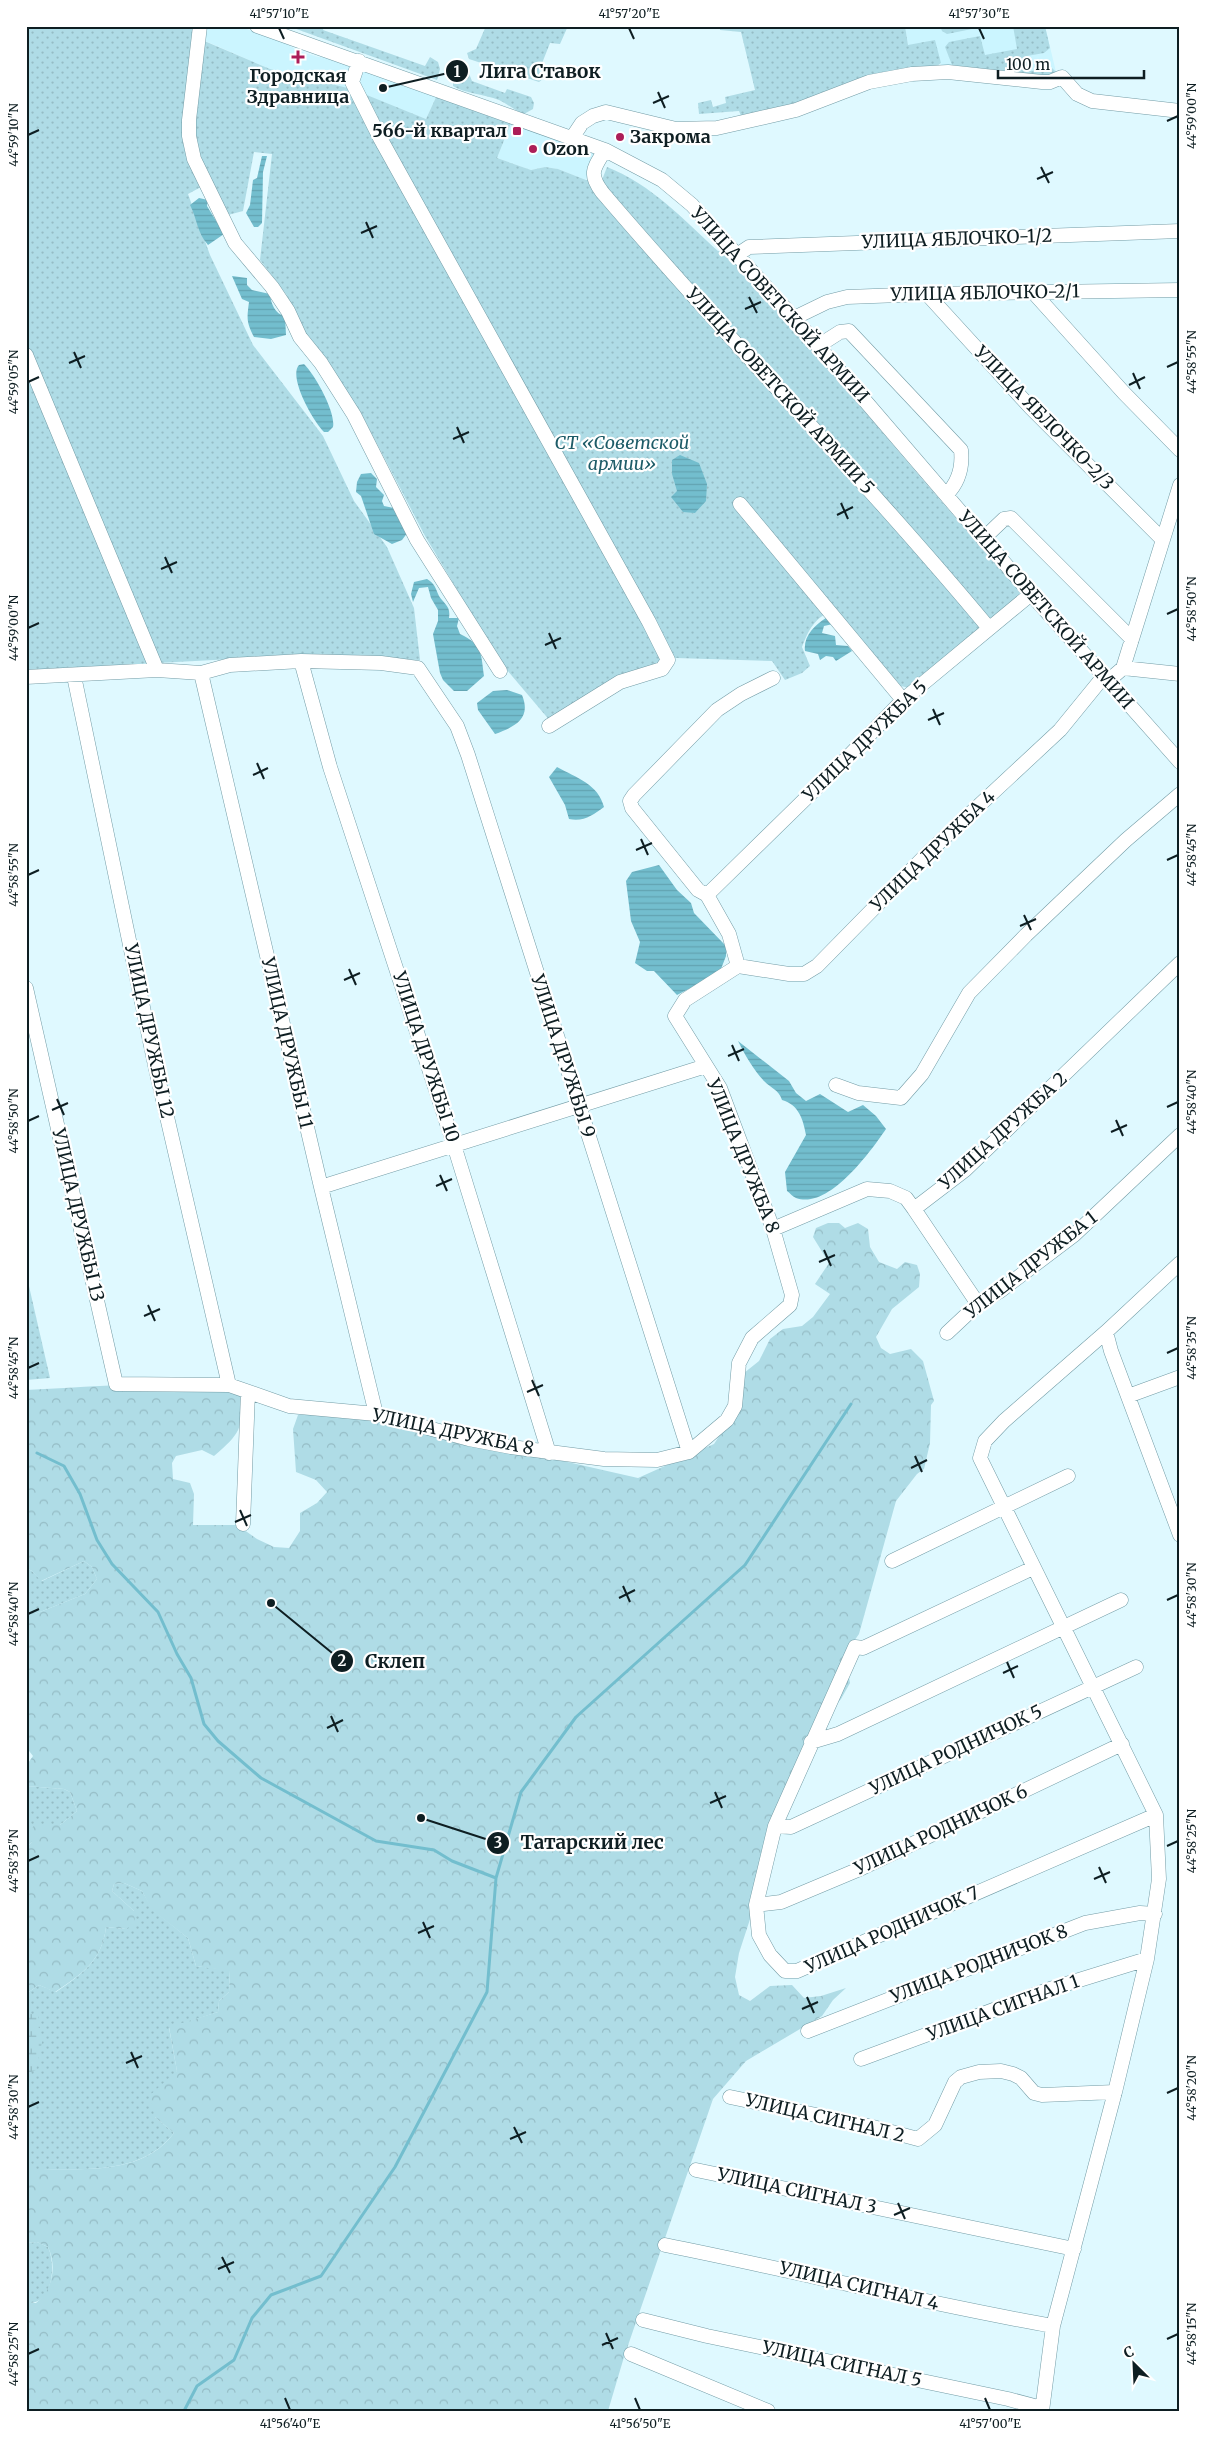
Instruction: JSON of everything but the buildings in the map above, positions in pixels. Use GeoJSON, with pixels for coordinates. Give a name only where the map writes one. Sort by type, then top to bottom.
{"type":"FeatureCollection","features":[{"type":"Feature","properties":{"kind":"street"},"geometry":{"type":"LineString","coordinates":[[200,26],[189,120],[194,158],[235,243],[272,287],[288,311],[300,337],[321,363],[354,415],[417,540],[500,671]]}},
{"type":"Feature","properties":{"kind":"street","name":"УЛИЦА СОВЕТСКОЙ АРМИИ"},"geometry":{"type":"LineString","coordinates":[[256,26],[359,61],[605,150],[662,180],[692,205],[794,318],[983,539],[1180,762]]}},
{"type":"Feature","properties":{"kind":"street"},"geometry":{"type":"LineString","coordinates":[[359,61],[352,82],[380,138],[649,622],[668,660],[662,669],[620,682],[549,726]]}},
{"type":"Feature","properties":{"kind":"street"},"geometry":{"type":"LineString","coordinates":[[572,138],[582,123],[593,116],[606,112],[676,129],[718,128],[796,110],[869,82],[912,74],[948,72],[1042,82],[1050,82],[1062,77],[1077,94],[1092,101],[1180,111]]}},
{"type":"Feature","properties":{"kind":"street","name":"УЛИЦА СОВЕТСКОЙ АРМИИ 5"},"geometry":{"type":"LineString","coordinates":[[605,150],[593,171],[594,182],[602,192],[665,266],[919,545],[988,627]]}},
{"type":"Feature","properties":{"kind":"street","name":"УЛИЦА ЯБЛОЧКО-1/2"},"geometry":{"type":"LineString","coordinates":[[737,255],[749,247],[1180,232]]}},
{"type":"Feature","properties":{"kind":"street","name":"УЛИЦА ЯБЛОЧКО-2/1"},"geometry":{"type":"LineString","coordinates":[[794,318],[828,302],[847,297],[1180,290]]}},
{"type":"Feature","properties":{"kind":"street"},"geometry":{"type":"LineString","coordinates":[[1033,292],[1124,393],[1180,450]]}},
{"type":"Feature","properties":{"kind":"street","name":"УЛИЦА ЯБЛОЧКО-2/3"},"geometry":{"type":"LineString","coordinates":[[927,294],[1031,408],[1163,540]]}},
{"type":"Feature","properties":{"kind":"street"},"geometry":{"type":"LineString","coordinates":[[818,346],[840,332],[849,331],[961,450],[962,460],[956,484],[946,496]]}},
{"type":"Feature","properties":{"kind":"street"},"geometry":{"type":"LineString","coordinates":[[26,354],[157,670]]}},
{"type":"Feature","properties":{"kind":"street"},"geometry":{"type":"LineString","coordinates":[[1180,485],[1123,668],[1180,674]]}},
{"type":"Feature","properties":{"kind":"street"},"geometry":{"type":"LineString","coordinates":[[740,504],[903,700]]}},
{"type":"Feature","properties":{"kind":"street"},"geometry":{"type":"LineString","coordinates":[[983,539],[1004,519],[1011,518],[1132,639]]}},
{"type":"Feature","properties":{"kind":"street","name":"УЛИЦА ДРУЖБА 5"},"geometry":{"type":"LineString","coordinates":[[707,895],[844,761],[903,700],[988,627],[1031,594]]}},
{"type":"Feature","properties":{"kind":"street"},"geometry":{"type":"LineString","coordinates":[[26,677],[74,676],[157,670],[201,673],[230,665],[301,661]]}},
{"type":"Feature","properties":{"kind":"street","name":"УЛИЦА ДРУЖБЫ 9"},"geometry":{"type":"LineString","coordinates":[[301,661],[381,663],[418,668],[457,726],[468,755],[689,1452]]}},
{"type":"Feature","properties":{"kind":"street","name":"УЛИЦА ДРУЖБЫ 10"},"geometry":{"type":"LineString","coordinates":[[301,661],[330,767],[454,1145],[550,1453]]}},
{"type":"Feature","properties":{"kind":"street","name":"УЛИЦА ДРУЖБА 4"},"geometry":{"type":"LineString","coordinates":[[738,966],[789,974],[804,974],[817,966],[929,852],[1060,730],[1106,679],[1123,668]]}},
{"type":"Feature","properties":{"kind":"street","name":"УЛИЦА ДРУЖБЫ 11"},"geometry":{"type":"LineString","coordinates":[[201,673],[376,1414]]}},
{"type":"Feature","properties":{"kind":"street","name":"УЛИЦА ДРУЖБЫ 12"},"geometry":{"type":"LineString","coordinates":[[74,676],[155,1065],[229,1385]]}},
{"type":"Feature","properties":{"kind":"street"},"geometry":{"type":"LineString","coordinates":[[738,966],[729,934],[707,895],[698,890],[632,808],[630,801],[717,710],[740,694],[773,678]]}},
{"type":"Feature","properties":{"kind":"street"},"geometry":{"type":"LineString","coordinates":[[836,1086],[858,1094],[901,1098],[922,1074],[970,993],[1118,847],[1180,794]]}},
{"type":"Feature","properties":{"kind":"street","name":"УЛИЦА ДРУЖБА 2"},"geometry":{"type":"LineString","coordinates":[[914,1209],[965,1170],[1180,963]]}},
{"type":"Feature","properties":{"kind":"street","name":"УЛИЦА ДРУЖБА 8"},"geometry":{"type":"LineString","coordinates":[[116,1384],[229,1385],[289,1406],[376,1414],[469,1439],[550,1453],[604,1459],[657,1460],[689,1452],[727,1420],[735,1406],[739,1363],[752,1338],[790,1305],[792,1295],[773,1229],[720,1088],[675,1016],[686,1000],[738,966]]}},
{"type":"Feature","properties":{"kind":"street","name":"УЛИЦА ДРУЖБЫ 13"},"geometry":{"type":"LineString","coordinates":[[26,988],[116,1384]]}},
{"type":"Feature","properties":{"kind":"street"},"geometry":{"type":"LineString","coordinates":[[321,1187],[706,1066]]}},
{"type":"Feature","properties":{"kind":"street","name":"УЛИЦА ДРУЖБА 1"},"geometry":{"type":"LineString","coordinates":[[947,1332],[978,1304],[1000,1291],[1074,1235],[1180,1136]]}},
{"type":"Feature","properties":{"kind":"street"},"geometry":{"type":"LineString","coordinates":[[773,1229],[867,1189],[890,1191],[906,1198],[978,1304]]}},
{"type":"Feature","properties":{"kind":"street"},"geometry":{"type":"LineString","coordinates":[[1042,2409],[1054,2326],[1115,2092],[1147,1959],[1159,1879],[1156,1815],[980,1458],[985,1441],[1004,1422],[1106,1332],[1180,1263]]}},
{"type":"Feature","properties":{"kind":"street"},"geometry":{"type":"LineString","coordinates":[[1106,1332],[1110,1351],[1176,1512],[1180,1535]]}},
{"type":"Feature","properties":{"kind":"street"},"geometry":{"type":"LineString","coordinates":[[1128,1396],[1180,1377]]}},
{"type":"Feature","properties":{"kind":"street"},"geometry":{"type":"LineString","coordinates":[[243,1524],[248,1392]]}},
{"type":"Feature","properties":{"kind":"street"},"geometry":{"type":"LineString","coordinates":[[892,1561],[1068,1476]]}},
{"type":"Feature","properties":{"kind":"street","name":"УЛИЦА РОДНИЧОК 7"},"geometry":{"type":"LineString","coordinates":[[1033,1568],[863,1648],[855,1647],[775,1826],[756,1905],[759,1935],[770,1955],[785,1970],[797,1971],[1156,1815]]}},
{"type":"Feature","properties":{"kind":"street"},"geometry":{"type":"LineString","coordinates":[[811,1742],[838,1734],[1121,1600]]}},
{"type":"Feature","properties":{"kind":"street","name":"УЛИЦА РОДНИЧОК 5"},"geometry":{"type":"LineString","coordinates":[[775,1826],[791,1827],[1136,1667]]}},
{"type":"Feature","properties":{"kind":"street","name":"УЛИЦА РОДНИЧОК 6"},"geometry":{"type":"LineString","coordinates":[[756,1905],[781,1902],[862,1868],[1122,1744]]}},
{"type":"Feature","properties":{"kind":"street","name":"УЛИЦА РОДНИЧОК 8"},"geometry":{"type":"LineString","coordinates":[[808,2031],[1085,1923],[1140,1913],[1155,1914]]}},
{"type":"Feature","properties":{"kind":"street","name":"УЛИЦА СИГНАЛ 1"},"geometry":{"type":"LineString","coordinates":[[861,2059],[1050,1989],[1147,1959]]}},
{"type":"Feature","properties":{"kind":"street","name":"УЛИЦА СИГНАЛ 2"},"geometry":{"type":"LineString","coordinates":[[730,2097],[873,2127],[918,2140],[935,2125],[955,2082],[961,2076],[1001,2071],[1021,2078],[1034,2093],[1042,2095],[1115,2092]]}},
{"type":"Feature","properties":{"kind":"street","name":"УЛИЦА СИГНАЛ 3"},"geometry":{"type":"LineString","coordinates":[[696,2170],[1074,2250]]}},
{"type":"Feature","properties":{"kind":"street","name":"УЛИЦА СИГНАЛ 4"},"geometry":{"type":"LineString","coordinates":[[665,2245],[784,2269],[998,2317],[1054,2326]]}},
{"type":"Feature","properties":{"kind":"street","name":"УЛИЦА СИГНАЛ 5"},"geometry":{"type":"LineString","coordinates":[[643,2320],[707,2336],[1008,2399],[1042,2409]]}},
{"type":"Feature","properties":{"kind":"street"},"geometry":{"type":"LineString","coordinates":[[631,2354],[768,2411]]}},
{"type":"Feature","properties":{"kind":"shaded area"},"geometry":{"type":"Polygon","coordinates":[[[207,26],[238,26],[279,40],[299,51],[318,57],[333,58],[353,65],[348,88],[270,69],[203,40],[207,26]]]}},
{"type":"Feature","properties":{"kind":"shaded area"},"geometry":{"type":"Polygon","coordinates":[[[905,26],[1045,26],[1056,72],[1051,76],[940,66],[941,63],[908,45],[905,26]]]}},
{"type":"Feature","properties":{"kind":"shaded area"},"geometry":{"type":"Polygon","coordinates":[[[364,71],[437,95],[426,119],[363,94],[360,78],[364,71]]]}},
{"type":"Feature","properties":{"kind":"shaded area"},"geometry":{"type":"Polygon","coordinates":[[[511,123],[597,155],[586,180],[558,169],[545,167],[531,170],[497,158],[511,123]]]}},
{"type":"Feature","properties":{"kind":"shaded area"},"geometry":{"type":"Polygon","coordinates":[[[262,156],[267,156],[263,172],[262,223],[258,227],[254,227],[246,213],[250,205],[253,180],[257,178],[262,156]]]}},
{"type":"Feature","properties":{"kind":"shaded area"},"geometry":{"type":"Polygon","coordinates":[[[199,198],[208,200],[207,206],[224,234],[208,245],[199,230],[190,205],[199,198]]]}},
{"type":"Feature","properties":{"kind":"shaded area"},"geometry":{"type":"Polygon","coordinates":[[[232,276],[247,278],[247,285],[252,290],[270,294],[274,308],[285,316],[286,335],[271,339],[254,337],[248,320],[249,302],[242,299],[232,276]]]}},
{"type":"Feature","properties":{"kind":"shaded area"},"geometry":{"type":"Polygon","coordinates":[[[304,364],[319,385],[328,403],[333,427],[328,432],[324,432],[314,419],[299,389],[296,371],[299,365],[304,364]]]}},
{"type":"Feature","properties":{"kind":"shaded area"},"geometry":{"type":"Polygon","coordinates":[[[680,455],[699,463],[707,484],[706,501],[695,513],[683,512],[671,497],[677,491],[672,474],[672,460],[680,455]]]}},
{"type":"Feature","properties":{"kind":"shaded area"},"geometry":{"type":"Polygon","coordinates":[[[371,473],[377,479],[376,487],[384,495],[382,501],[384,506],[394,508],[408,532],[402,540],[392,544],[374,534],[361,496],[356,492],[357,482],[361,474],[371,473]]]}},
{"type":"Feature","properties":{"kind":"shaded area"},"geometry":{"type":"Polygon","coordinates":[[[427,579],[436,588],[439,596],[448,608],[449,618],[459,618],[457,626],[460,634],[473,642],[479,651],[484,676],[467,691],[454,691],[443,680],[440,673],[433,634],[438,621],[438,610],[431,598],[428,587],[419,588],[413,602],[411,594],[414,582],[427,579]]]}},
{"type":"Feature","properties":{"kind":"shaded area"},"geometry":{"type":"Polygon","coordinates":[[[826,618],[833,624],[824,626],[822,633],[835,636],[836,645],[848,646],[852,651],[836,661],[833,657],[826,656],[820,660],[818,654],[805,651],[808,636],[826,618]]]}},
{"type":"Feature","properties":{"kind":"shaded area"},"geometry":{"type":"Polygon","coordinates":[[[507,690],[522,695],[525,710],[523,716],[515,725],[495,734],[478,710],[477,703],[493,691],[507,690]]]}},
{"type":"Feature","properties":{"kind":"shaded area"},"geometry":{"type":"Polygon","coordinates":[[[557,767],[592,787],[601,799],[604,807],[584,819],[569,819],[565,805],[549,777],[557,767]]]}},
{"type":"Feature","properties":{"kind":"shaded area"},"geometry":{"type":"Polygon","coordinates":[[[659,865],[677,890],[691,903],[694,913],[726,946],[726,956],[721,969],[708,979],[677,995],[654,971],[647,971],[635,963],[640,942],[631,921],[626,881],[632,872],[659,865]]]}},
{"type":"Feature","properties":{"kind":"shaded area"},"geometry":{"type":"Polygon","coordinates":[[[738,1041],[789,1081],[796,1093],[806,1101],[820,1094],[848,1112],[863,1105],[876,1116],[886,1129],[860,1164],[835,1187],[822,1195],[809,1199],[796,1198],[787,1191],[785,1172],[806,1135],[803,1123],[796,1109],[788,1102],[782,1100],[777,1091],[760,1076],[749,1062],[738,1041]]]}},
{"type":"Feature","properties":{"kind":"green space","name":"СТ «Советской армии»"},"geometry":{"type":"Polygon","coordinates":[[[26,26],[193,26],[195,37],[270,69],[352,89],[426,119],[437,95],[511,123],[497,158],[531,170],[545,167],[558,169],[586,180],[602,180],[607,167],[623,174],[652,193],[680,215],[718,251],[726,251],[1024,595],[909,688],[901,686],[834,610],[817,620],[810,629],[802,647],[810,666],[802,673],[785,680],[772,661],[676,658],[662,662],[551,722],[501,663],[425,536],[360,411],[301,328],[286,294],[260,260],[272,154],[254,152],[243,211],[228,215],[201,187],[188,194],[210,255],[253,345],[323,436],[354,501],[387,547],[414,608],[420,660],[290,656],[26,670],[26,26]]]}},
{"type":"Feature","properties":{"kind":"green space"},"geometry":{"type":"Polygon","coordinates":[[[288,26],[324,26],[323,30],[425,66],[430,57],[438,62],[440,69],[437,80],[288,26]]]}},
{"type":"Feature","properties":{"kind":"green space"},"geometry":{"type":"Polygon","coordinates":[[[486,26],[568,26],[560,44],[550,43],[539,71],[544,78],[539,82],[469,59],[467,53],[476,49],[486,26]]]}},
{"type":"Feature","properties":{"kind":"green space"},"geometry":{"type":"Polygon","coordinates":[[[720,26],[905,26],[908,45],[935,40],[941,63],[936,67],[814,100],[741,116],[739,111],[699,114],[698,103],[711,100],[713,107],[726,103],[725,97],[755,90],[741,32],[720,30],[720,26]]]}},
{"type":"Feature","properties":{"kind":"green space"},"geometry":{"type":"Polygon","coordinates":[[[940,26],[987,26],[947,34],[942,31],[940,26]]]}},
{"type":"Feature","properties":{"kind":"green space"},"geometry":{"type":"Polygon","coordinates":[[[1013,26],[1045,26],[1050,48],[1044,53],[1027,56],[1030,71],[1052,68],[1056,72],[1051,76],[952,65],[945,47],[949,42],[980,36],[985,55],[1017,49],[1013,26]]]}},
{"type":"Feature","properties":{"kind":"green space"},"geometry":{"type":"Polygon","coordinates":[[[461,69],[468,71],[472,81],[505,93],[507,89],[531,97],[534,103],[533,109],[524,114],[499,100],[464,91],[453,86],[453,73],[461,69]]]}},
{"type":"Feature","properties":{"kind":"green space"},"geometry":{"type":"Polygon","coordinates":[[[828,1223],[839,1223],[845,1228],[858,1223],[868,1229],[870,1247],[879,1262],[897,1269],[905,1262],[917,1265],[920,1274],[919,1287],[892,1309],[876,1337],[881,1348],[890,1354],[911,1349],[923,1361],[934,1401],[931,1405],[930,1443],[924,1469],[917,1474],[896,1501],[859,1634],[845,1654],[850,1683],[841,1699],[810,1735],[739,1953],[735,1977],[739,1995],[750,2001],[770,1986],[792,1985],[804,1998],[821,1996],[846,1988],[833,2000],[822,2016],[746,2061],[713,2099],[624,2357],[608,2411],[26,2411],[26,2303],[36,2303],[42,2298],[50,2285],[53,2270],[48,2247],[37,2242],[26,2243],[26,2169],[106,2168],[126,2164],[144,2157],[160,2147],[174,2133],[155,2117],[149,2096],[177,2071],[169,2027],[218,2012],[219,2001],[229,1992],[230,1971],[196,1966],[188,1938],[152,1910],[142,1891],[124,1883],[114,1884],[112,1891],[134,1911],[135,1923],[126,1929],[106,1927],[100,1949],[89,1966],[55,1992],[39,1985],[26,1994],[26,1848],[32,1842],[30,1832],[34,1825],[60,1825],[77,1811],[70,1792],[64,1789],[26,1786],[26,1766],[33,1756],[26,1747],[26,1614],[35,1614],[85,1594],[97,1579],[92,1567],[84,1561],[41,1581],[32,1571],[26,1568],[26,1390],[164,1385],[219,1390],[244,1396],[240,1424],[230,1442],[214,1456],[202,1450],[176,1456],[172,1463],[173,1479],[190,1483],[194,1494],[193,1525],[237,1525],[257,1539],[274,1547],[289,1548],[300,1531],[300,1513],[317,1503],[327,1492],[316,1480],[296,1472],[293,1429],[298,1415],[314,1413],[378,1419],[638,1478],[714,1444],[738,1407],[744,1373],[759,1361],[770,1339],[783,1329],[802,1326],[813,1317],[830,1294],[815,1284],[829,1263],[813,1237],[816,1228],[828,1223]]]}},
{"type":"Feature","properties":{"kind":"green space"},"geometry":{"type":"Polygon","coordinates":[[[26,1273],[50,1378],[26,1380],[26,1273]]]}},
{"type":"Feature","properties":{"kind":"green space"},"geometry":{"type":"Polygon","coordinates":[[[84,1561],[92,1567],[97,1579],[85,1594],[35,1614],[26,1614],[26,1568],[42,1581],[84,1561]]]}},
{"type":"Feature","properties":{"kind":"green space"},"geometry":{"type":"Polygon","coordinates":[[[26,1786],[64,1789],[70,1792],[77,1811],[60,1825],[34,1825],[32,1842],[26,1848],[26,1786]]]}},
{"type":"Feature","properties":{"kind":"green space"},"geometry":{"type":"Polygon","coordinates":[[[124,1883],[142,1891],[153,1910],[188,1938],[196,1966],[230,1970],[229,1992],[219,2001],[218,2012],[169,2028],[177,2071],[155,2117],[174,2133],[160,2147],[144,2157],[106,2168],[26,2169],[26,1994],[39,1985],[56,1992],[89,1966],[100,1949],[106,1927],[126,1929],[134,1911],[112,1891],[114,1884],[124,1883]]]}},
{"type":"Feature","properties":{"kind":"green space"},"geometry":{"type":"Polygon","coordinates":[[[26,2013],[38,2015],[42,2042],[36,2070],[26,2075],[26,2013]]]}},
{"type":"Feature","properties":{"kind":"green space"},"geometry":{"type":"Polygon","coordinates":[[[37,2242],[48,2247],[52,2263],[52,2273],[47,2291],[42,2298],[35,2302],[26,2303],[26,2243],[37,2242]]]}},
{"type":"Feature","properties":{"kind":"waterway"},"geometry":{"type":"LineString","coordinates":[[496,1878],[521,1792],[576,1717],[745,1565],[851,1404]]}},
{"type":"Feature","properties":{"kind":"waterway"},"geometry":{"type":"LineString","coordinates":[[37,1453],[64,1466],[80,1494],[97,1540],[112,1564],[158,1612],[177,1654],[191,1678],[204,1724],[218,1741],[261,1778],[376,1841],[434,1850],[452,1861],[496,1878],[487,1992],[395,2167],[321,2276],[271,2295],[252,2318],[234,2360],[197,2386],[184,2411]]}},
{"type":"Feature","properties":{"kind":"place","name":"Городская Здравница"},"geometry":{"type":"Point","coordinates":[298,57]}},
{"type":"Feature","properties":{"kind":"place","name":"Лига Ставок"},"geometry":{"type":"Point","coordinates":[383,88]}},
{"type":"Feature","properties":{"kind":"place","name":"566-й квартал"},"geometry":{"type":"Point","coordinates":[517,131]}},
{"type":"Feature","properties":{"kind":"place","name":"Закрома"},"geometry":{"type":"Point","coordinates":[620,137]}},
{"type":"Feature","properties":{"kind":"place","name":"Ozon"},"geometry":{"type":"Point","coordinates":[533,149]}},
{"type":"Feature","properties":{"kind":"place","name":"Склеп"},"geometry":{"type":"Point","coordinates":[271,1603]}},
{"type":"Feature","properties":{"kind":"place","name":"Татарский лес"},"geometry":{"type":"Point","coordinates":[421,1818]}}]}
